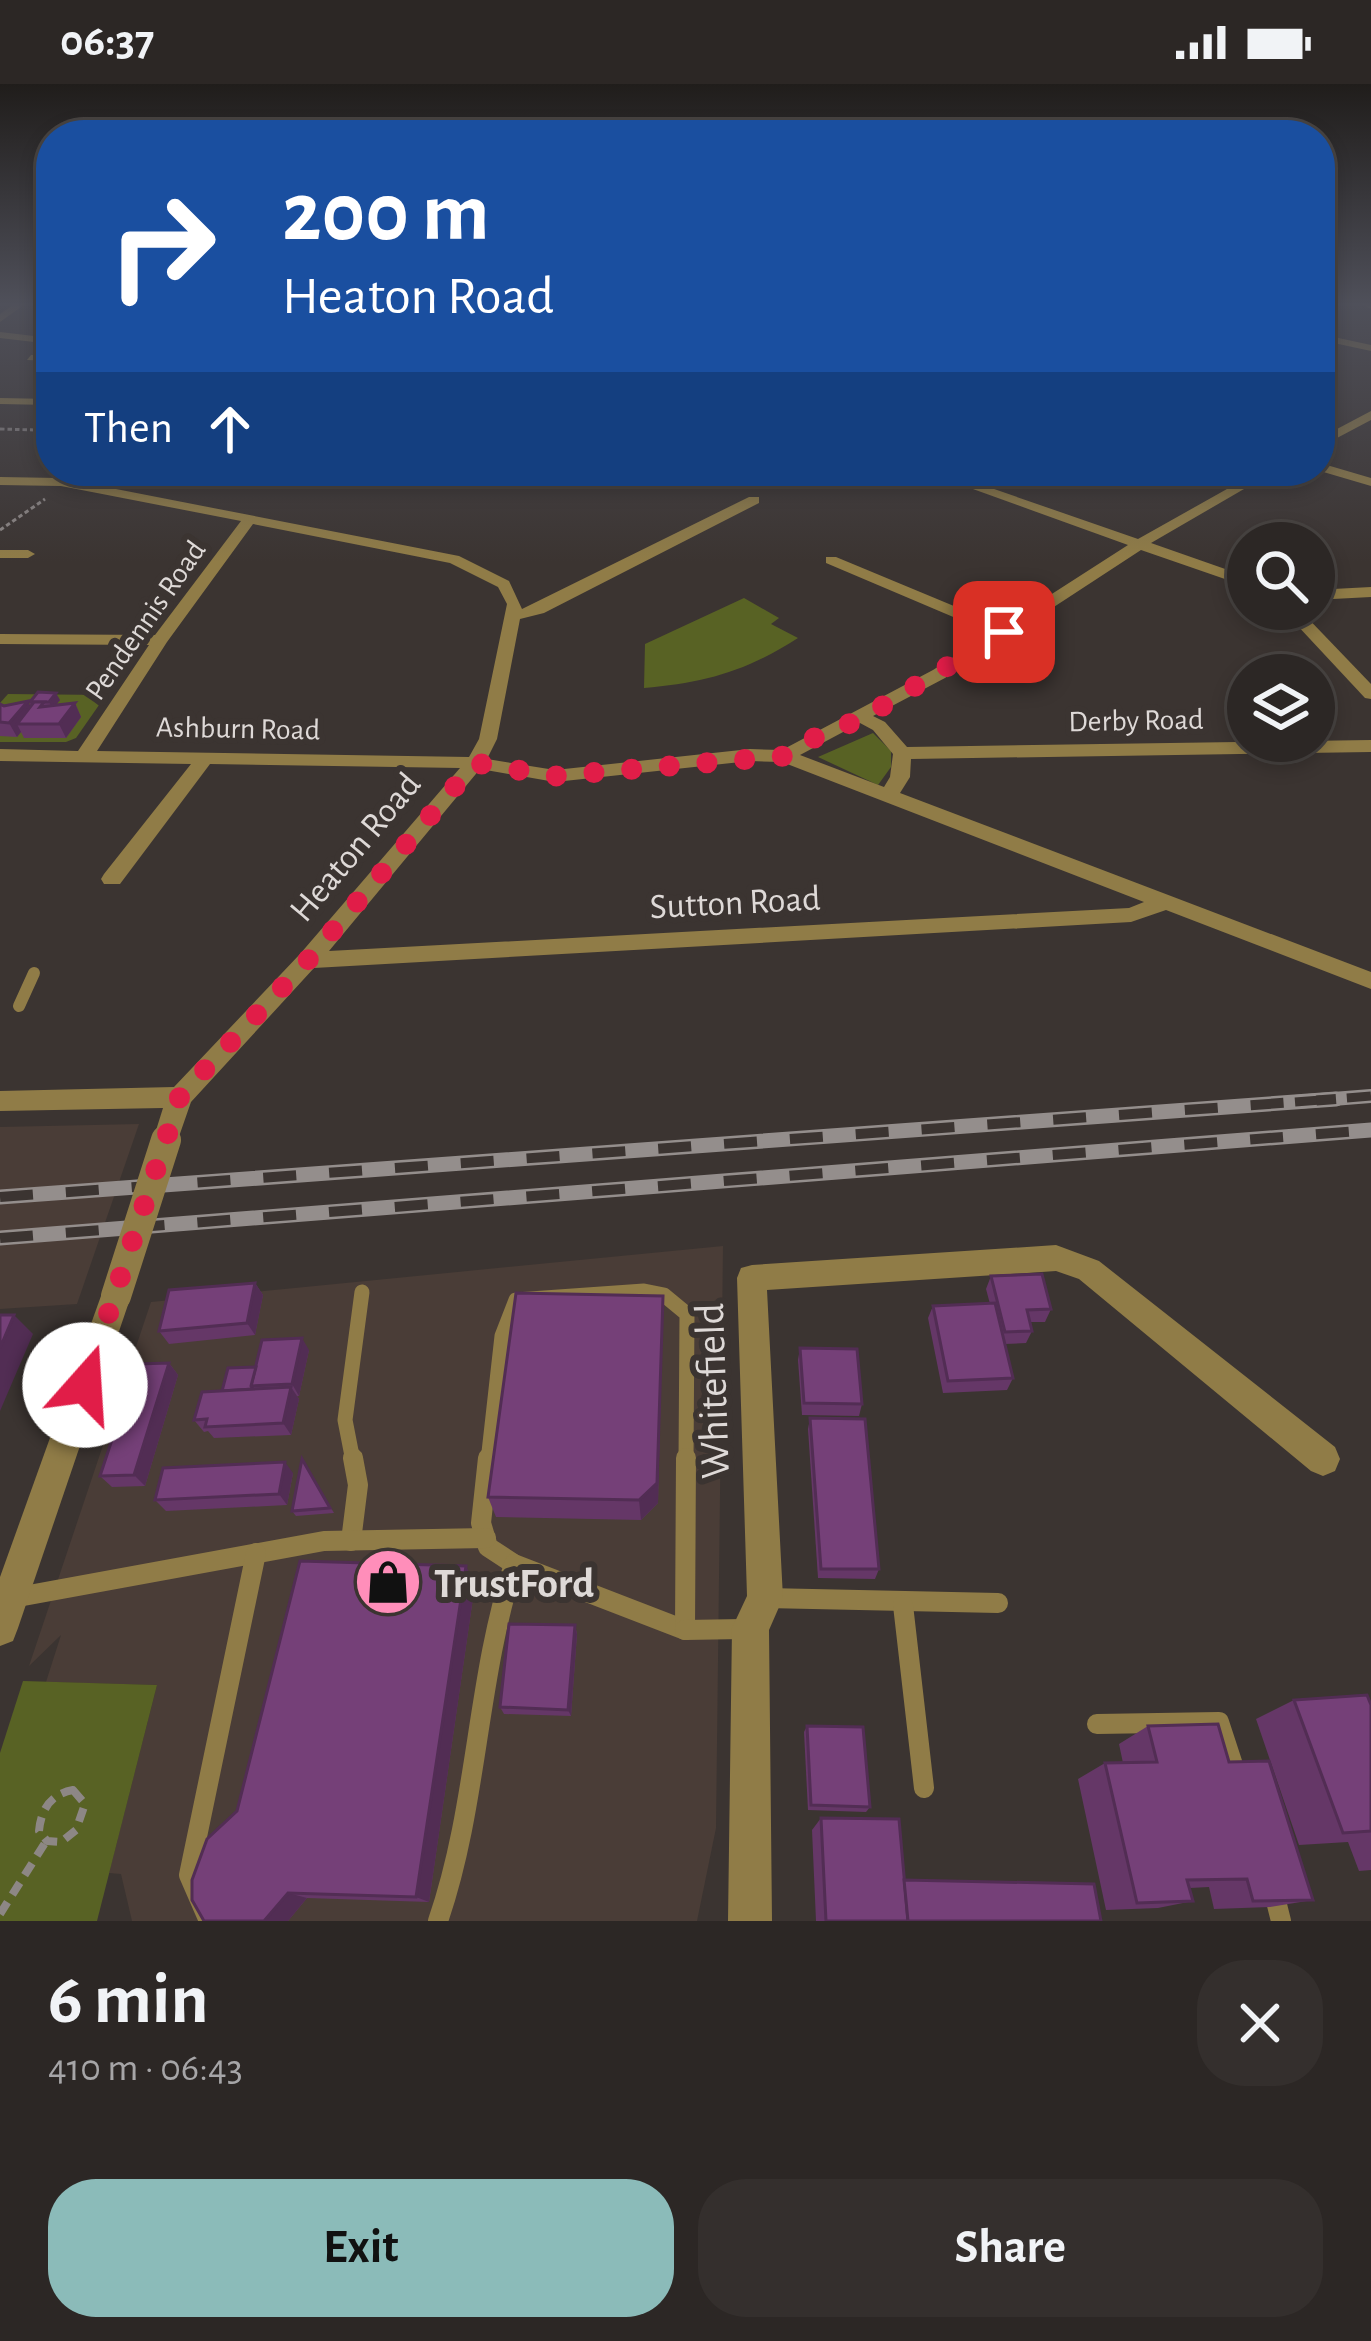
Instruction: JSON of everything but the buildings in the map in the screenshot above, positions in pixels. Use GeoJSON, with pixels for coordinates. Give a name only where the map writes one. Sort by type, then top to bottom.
{"type":"FeatureCollection","features":[{"type":"Feature","properties":{"kind":"street"},"geometry":{"type":"LineString","coordinates":[[0,400],[36,401]]}},
{"type":"Feature","properties":{"kind":"street"},"geometry":{"type":"LineString","coordinates":[[1335,435],[1371,415]]}},
{"type":"Feature","properties":{"kind":"street"},"geometry":{"type":"LineString","coordinates":[[1335,471],[1371,482]]}},
{"type":"Feature","properties":{"kind":"street"},"geometry":{"type":"LineString","coordinates":[[0,482],[36,483]]}},
{"type":"Feature","properties":{"kind":"street"},"geometry":{"type":"LineString","coordinates":[[82,486],[454,559],[504,584],[516,615],[488,739],[475,763]]}},
{"type":"Feature","properties":{"kind":"street"},"geometry":{"type":"LineString","coordinates":[[976,486],[1227,574]]}},
{"type":"Feature","properties":{"kind":"street"},"geometry":{"type":"LineString","coordinates":[[785,756],[795,746],[863,718],[1141,543],[1242,486]]}},
{"type":"Feature","properties":{"kind":"street"},"geometry":{"type":"LineString","coordinates":[[516,615],[538,610],[754,500]]}},
{"type":"Feature","properties":{"kind":"street","name":"Pendennis Road"},"geometry":{"type":"LineString","coordinates":[[85,755],[160,640],[251,518]]}},
{"type":"Feature","properties":{"kind":"street"},"geometry":{"type":"LineString","coordinates":[[0,554],[28,554]]}},
{"type":"Feature","properties":{"kind":"street"},"geometry":{"type":"LineString","coordinates":[[831,560],[1004,632]]}},
{"type":"Feature","properties":{"kind":"street"},"geometry":{"type":"LineString","coordinates":[[1335,594],[1371,592]]}},
{"type":"Feature","properties":{"kind":"street"},"geometry":{"type":"LineString","coordinates":[[1309,630],[1371,694]]}},
{"type":"Feature","properties":{"kind":"street"},"geometry":{"type":"LineString","coordinates":[[0,639],[160,640]]}},
{"type":"Feature","properties":{"kind":"street"},"geometry":{"type":"LineString","coordinates":[[863,718],[879,726],[902,753],[903,765],[888,797]]}},
{"type":"Feature","properties":{"kind":"street","name":"Derby Road"},"geometry":{"type":"LineString","coordinates":[[902,753],[1371,746]]}},
{"type":"Feature","properties":{"kind":"street","name":"Ashburn Road"},"geometry":{"type":"LineString","coordinates":[[0,755],[475,763]]}},
{"type":"Feature","properties":{"kind":"street","name":"Heaton Road"},"geometry":{"type":"LineString","coordinates":[[5,1613],[12,1561],[116,1296],[180,1096],[308,960],[475,763],[555,776],[785,756],[1371,980]]}},
{"type":"Feature","properties":{"kind":"street"},"geometry":{"type":"LineString","coordinates":[[112,878],[205,758]]}},
{"type":"Feature","properties":{"kind":"street","name":"Sutton Road"},"geometry":{"type":"LineString","coordinates":[[308,960],[1131,915],[1165,903]]}},
{"type":"Feature","properties":{"kind":"street"},"geometry":{"type":"LineString","coordinates":[[0,1101],[180,1096]]}},
{"type":"Feature","properties":{"kind":"street","name":"Whitefield"},"geometry":{"type":"LineString","coordinates":[[750,1921],[757,1613],[752,1278],[1056,1258],[1089,1270],[1323,1459]]}},
{"type":"Feature","properties":{"kind":"lane"},"geometry":{"type":"LineString","coordinates":[[19,1006],[34,973]]}},
{"type":"Feature","properties":{"kind":"lane"},"geometry":{"type":"LineString","coordinates":[[685,1630],[687,1314],[664,1295],[644,1291],[536,1294],[516,1300],[507,1311],[481,1523],[485,1538],[514,1564],[685,1630],[757,1613],[998,1603]]}},
{"type":"Feature","properties":{"kind":"lane"},"geometry":{"type":"LineString","coordinates":[[351,1540],[358,1485],[345,1420],[362,1292]]}},
{"type":"Feature","properties":{"kind":"lane"},"geometry":{"type":"LineString","coordinates":[[5,1613],[256,1552],[351,1540],[485,1538]]}},
{"type":"Feature","properties":{"kind":"lane"},"geometry":{"type":"LineString","coordinates":[[209,1921],[189,1875],[256,1552]]}},
{"type":"Feature","properties":{"kind":"lane"},"geometry":{"type":"LineString","coordinates":[[438,1921],[456,1868],[494,1616],[514,1564]]}},
{"type":"Feature","properties":{"kind":"lane"},"geometry":{"type":"LineString","coordinates":[[903,1606],[925,1788]]}},
{"type":"Feature","properties":{"kind":"lane"},"geometry":{"type":"LineString","coordinates":[[1097,1724],[1220,1722],[1245,1804]]}},
{"type":"Feature","properties":{"kind":"lane"},"geometry":{"type":"LineString","coordinates":[[1265,1865],[1281,1921]]}},
{"type":"Feature","properties":{"kind":"path"},"geometry":{"type":"LineString","coordinates":[[0,429],[36,430]]}},
{"type":"Feature","properties":{"kind":"path"},"geometry":{"type":"LineString","coordinates":[[0,530],[62,486]]}},
{"type":"Feature","properties":{"kind":"path"},"geometry":{"type":"LineString","coordinates":[[78,1792],[85,1804],[76,1831],[61,1842],[47,1841],[39,1831],[45,1806],[58,1793],[78,1792]]}},
{"type":"Feature","properties":{"kind":"path"},"geometry":{"type":"LineString","coordinates":[[0,1914],[47,1841]]}},
{"type":"Feature","properties":{"kind":"shaded area"},"geometry":{"type":"Polygon","coordinates":[[[139,1124],[77,1304],[0,1309],[0,1127],[139,1124]]]}},
{"type":"Feature","properties":{"kind":"shaded area","name":"TrustFord"},"geometry":{"type":"Polygon","coordinates":[[[723,1246],[716,1828],[697,1921],[132,1921],[121,1874],[109,1873],[157,1685],[46,1682],[61,1635],[29,1666],[151,1302],[723,1246]]]}},
{"type":"Feature","properties":{"kind":"green space"},"geometry":{"type":"Polygon","coordinates":[[[744,598],[779,618],[771,624],[798,638],[724,673],[644,688],[645,644],[744,598]]]}},
{"type":"Feature","properties":{"kind":"green space"},"geometry":{"type":"Polygon","coordinates":[[[8,694],[106,695],[76,738],[0,742],[0,703],[8,694]]]}},
{"type":"Feature","properties":{"kind":"green space"},"geometry":{"type":"Polygon","coordinates":[[[873,733],[891,751],[891,767],[878,785],[818,757],[873,733]]]}},
{"type":"Feature","properties":{"kind":"green space"},"geometry":{"type":"Polygon","coordinates":[[[23,1681],[157,1685],[97,1921],[0,1921],[0,1753],[23,1681]]]}},
{"type":"Feature","properties":{"kind":"railway"},"geometry":{"type":"LineString","coordinates":[[1295,1102],[1371,1096]]}},
{"type":"Feature","properties":{"kind":"railway"},"geometry":{"type":"LineString","coordinates":[[0,1197],[1336,1099]]}},
{"type":"Feature","properties":{"kind":"railway"},"geometry":{"type":"LineString","coordinates":[[0,1238],[1371,1130]]}},
{"type":"Feature","properties":{"kind":"place","name":"TrustFord"},"geometry":{"type":"Point","coordinates":[388,1582]}},
{"type":"Feature","properties":{"kind":"route"},"geometry":{"type":"LineString","coordinates":[[85,1385],[180,1096],[252,1014],[308,960],[475,763],[555,776],[750,755],[785,756],[795,746],[863,718],[1004,632]]}}]}
